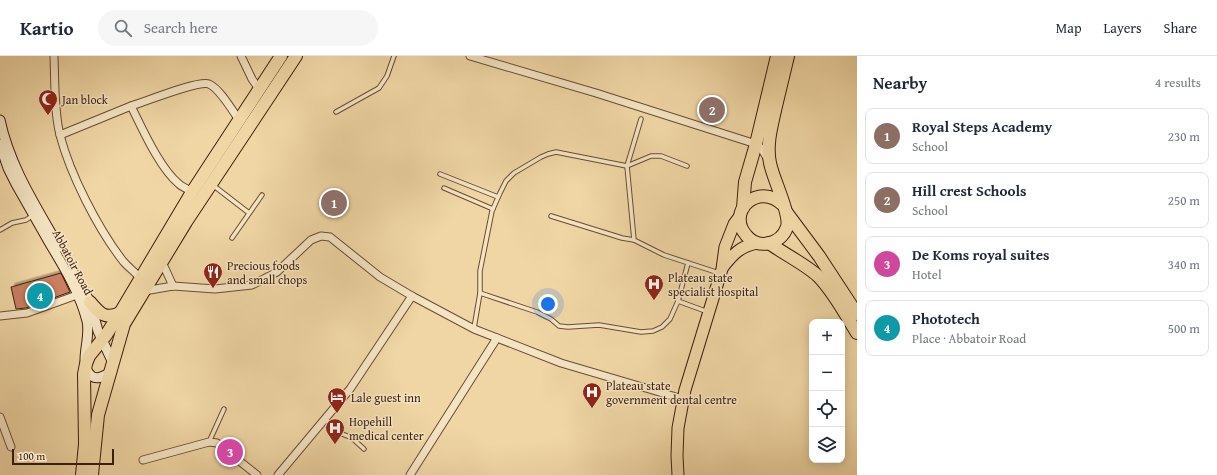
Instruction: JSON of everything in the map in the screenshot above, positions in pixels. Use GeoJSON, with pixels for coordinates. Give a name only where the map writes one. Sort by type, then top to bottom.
{"type":"FeatureCollection","features":[{"type":"Feature","properties":{"kind":"highway"},"geometry":{"type":"LineString","coordinates":[[82,475],[85,444],[85,367],[90,356],[120,313],[192,192],[281,56]]}},
{"type":"Feature","properties":{"kind":"highway"},"geometry":{"type":"LineString","coordinates":[[92,475],[98,415],[124,324],[229,157],[296,56]]}},
{"type":"Feature","properties":{"kind":"highway"},"geometry":{"type":"LineString","coordinates":[[777,56],[746,182],[740,223],[742,230],[751,240],[763,243],[807,267],[829,289],[857,333]]}},
{"type":"Feature","properties":{"kind":"highway"},"geometry":{"type":"LineString","coordinates":[[763,243],[778,239],[785,232],[788,222],[770,164],[768,146],[788,56]]}},
{"type":"Feature","properties":{"kind":"highway"},"geometry":{"type":"LineString","coordinates":[[220,149],[227,149],[229,157]]}},
{"type":"Feature","properties":{"kind":"highway"},"geometry":{"type":"LineString","coordinates":[[742,212],[753,199],[766,196],[772,197],[785,209],[819,256],[857,314]]}},
{"type":"Feature","properties":{"kind":"highway"},"geometry":{"type":"LineString","coordinates":[[90,302],[98,311],[106,316],[114,316],[120,313]]}},
{"type":"Feature","properties":{"kind":"main road"},"geometry":{"type":"LineString","coordinates":[[678,475],[678,428],[683,399],[721,271],[725,247],[734,224],[742,212]]}},
{"type":"Feature","properties":{"kind":"main road"},"geometry":{"type":"LineString","coordinates":[[721,271],[738,250],[747,245],[763,243]]}},
{"type":"Feature","properties":{"kind":"street"},"geometry":{"type":"LineString","coordinates":[[54,56],[55,92],[60,135],[75,177],[98,223],[123,261],[140,278]]}},
{"type":"Feature","properties":{"kind":"street"},"geometry":{"type":"LineString","coordinates":[[240,56],[259,89]]}},
{"type":"Feature","properties":{"kind":"street"},"geometry":{"type":"LineString","coordinates":[[470,56],[596,93],[756,144],[763,151],[770,164]]}},
{"type":"Feature","properties":{"kind":"street"},"geometry":{"type":"LineString","coordinates":[[60,135],[131,106],[194,85],[208,84],[217,90],[239,120]]}},
{"type":"Feature","properties":{"kind":"street"},"geometry":{"type":"LineString","coordinates":[[131,106],[144,133],[163,166],[178,183],[192,192]]}},
{"type":"Feature","properties":{"kind":"street","name":"Abbatoir Road"},"geometry":{"type":"LineString","coordinates":[[0,120],[8,148],[25,188],[90,302],[98,331],[112,367]]}},
{"type":"Feature","properties":{"kind":"street","name":"Abbatoir Road"},"geometry":{"type":"LineString","coordinates":[[0,144],[8,168],[33,215],[69,276],[77,295],[88,324],[85,367]]}},
{"type":"Feature","properties":{"kind":"street"},"geometry":{"type":"LineString","coordinates":[[144,291],[172,286],[215,288],[252,286],[277,272],[311,240],[320,236],[330,237],[380,277],[474,329],[561,363],[683,399]]}},
{"type":"Feature","properties":{"kind":"street"},"geometry":{"type":"LineString","coordinates":[[162,262],[172,286]]}},
{"type":"Feature","properties":{"kind":"street"},"geometry":{"type":"LineString","coordinates":[[0,316],[14,313],[27,313],[77,295]]}},
{"type":"Feature","properties":{"kind":"street"},"geometry":{"type":"LineString","coordinates":[[278,475],[350,389],[412,296]]}},
{"type":"Feature","properties":{"kind":"street"},"geometry":{"type":"LineString","coordinates":[[410,475],[497,338]]}},
{"type":"Feature","properties":{"kind":"street"},"geometry":{"type":"LineString","coordinates":[[85,367],[90,375],[99,378],[108,375],[112,367]]}},
{"type":"Feature","properties":{"kind":"street"},"geometry":{"type":"LineString","coordinates":[[0,417],[11,447]]}},
{"type":"Feature","properties":{"kind":"street"},"geometry":{"type":"LineString","coordinates":[[143,460],[210,442],[217,443],[257,475]]}},
{"type":"Feature","properties":{"kind":"lane"},"geometry":{"type":"LineString","coordinates":[[336,112],[379,88],[387,76],[394,56]]}},
{"type":"Feature","properties":{"kind":"lane"},"geometry":{"type":"LineString","coordinates":[[634,240],[627,166],[641,119]]}},
{"type":"Feature","properties":{"kind":"lane"},"geometry":{"type":"LineString","coordinates":[[474,329],[480,293],[480,271],[493,209],[506,181],[514,173],[548,154],[556,152],[627,166],[651,156],[661,156],[687,166]]}},
{"type":"Feature","properties":{"kind":"lane"},"geometry":{"type":"LineString","coordinates":[[440,174],[498,198]]}},
{"type":"Feature","properties":{"kind":"lane"},"geometry":{"type":"LineString","coordinates":[[212,184],[249,213]]}},
{"type":"Feature","properties":{"kind":"lane"},"geometry":{"type":"LineString","coordinates":[[444,188],[493,209]]}},
{"type":"Feature","properties":{"kind":"lane"},"geometry":{"type":"LineString","coordinates":[[232,238],[262,195]]}},
{"type":"Feature","properties":{"kind":"lane"},"geometry":{"type":"LineString","coordinates":[[0,230],[12,222],[26,220],[33,215]]}},
{"type":"Feature","properties":{"kind":"lane"},"geometry":{"type":"LineString","coordinates":[[551,216],[622,238],[634,240],[664,255],[688,263],[721,271]]}},
{"type":"Feature","properties":{"kind":"lane"},"geometry":{"type":"LineString","coordinates":[[480,293],[537,312],[551,318],[559,326],[568,327],[599,324],[641,332],[653,331],[662,327],[670,319],[678,301],[688,263]]}},
{"type":"Feature","properties":{"kind":"lane"},"geometry":{"type":"LineString","coordinates":[[678,301],[709,312]]}},
{"type":"Feature","properties":{"kind":"lane"},"geometry":{"type":"LineString","coordinates":[[210,442],[224,409]]}},
{"type":"Feature","properties":{"kind":"lane"},"geometry":{"type":"LineString","coordinates":[[325,419],[340,433],[352,438],[364,448]]}},
{"type":"Feature","properties":{"kind":"building"},"geometry":{"type":"Polygon","coordinates":[[[61,273],[70,292],[26,308],[16,309],[11,287],[61,273]]]}},
{"type":"Feature","properties":{"kind":"place","name":"Hill crest Schools"},"geometry":{"type":"Point","coordinates":[712,110]}},
{"type":"Feature","properties":{"kind":"place","name":"Jan block"},"geometry":{"type":"Point","coordinates":[48,116]}},
{"type":"Feature","properties":{"kind":"place","name":"Royal Steps Academy"},"geometry":{"type":"Point","coordinates":[334,203]}},
{"type":"Feature","properties":{"kind":"place","name":"Precious foods and small chops"},"geometry":{"type":"Point","coordinates":[213,289]}},
{"type":"Feature","properties":{"kind":"place","name":"Phototech"},"geometry":{"type":"Point","coordinates":[40,296]}},
{"type":"Feature","properties":{"kind":"place","name":"Plateau state specialist hospital"},"geometry":{"type":"Point","coordinates":[654,301]}},
{"type":"Feature","properties":{"kind":"place","name":"Plateau state government dental centre"},"geometry":{"type":"Point","coordinates":[592,409]}},
{"type":"Feature","properties":{"kind":"place","name":"Lale guest inn"},"geometry":{"type":"Point","coordinates":[337,414]}},
{"type":"Feature","properties":{"kind":"place","name":"Hopehill medical center"},"geometry":{"type":"Point","coordinates":[335,445]}},
{"type":"Feature","properties":{"kind":"place","name":"De Koms royal suites"},"geometry":{"type":"Point","coordinates":[230,452]}}]}
